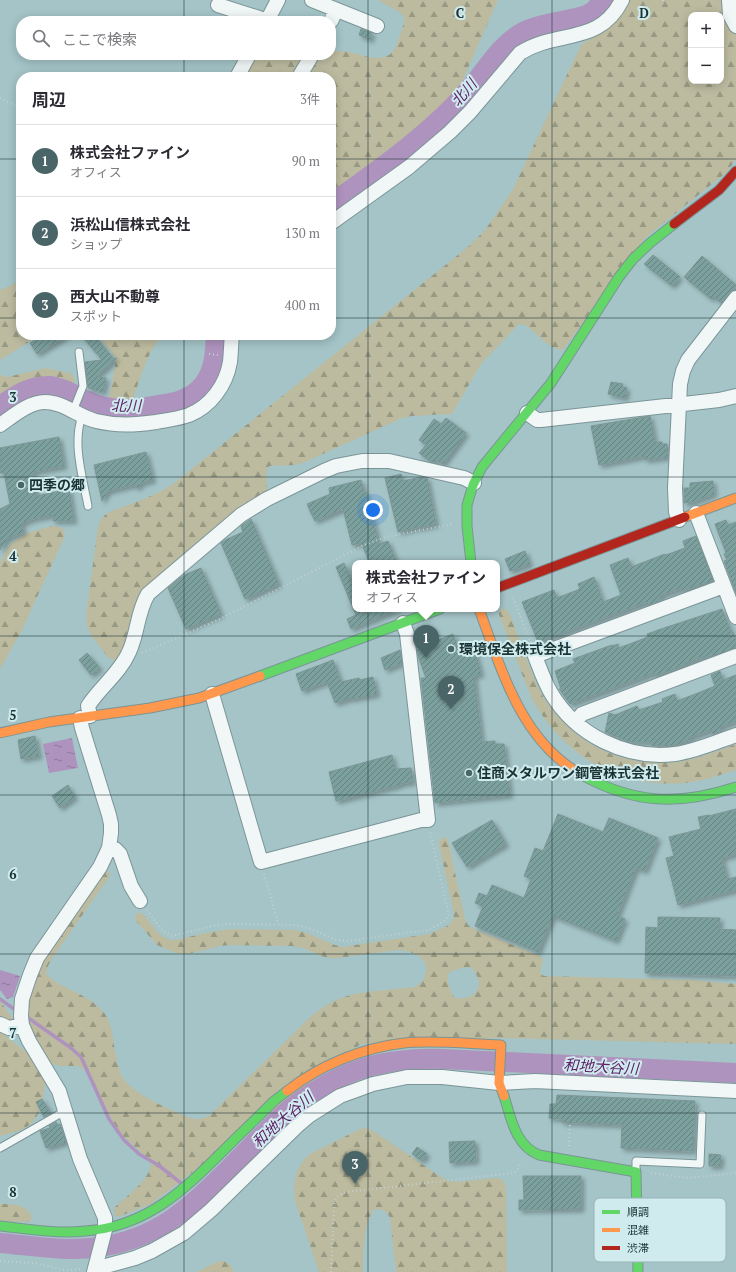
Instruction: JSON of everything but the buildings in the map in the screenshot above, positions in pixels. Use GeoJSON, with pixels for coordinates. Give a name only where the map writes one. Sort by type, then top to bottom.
{"type":"FeatureCollection","features":[{"type":"Feature","properties":{"kind":"street"},"geometry":{"type":"LineString","coordinates":[[269,16],[278,0]]}},
{"type":"Feature","properties":{"kind":"street"},"geometry":{"type":"LineString","coordinates":[[312,0],[334,15],[377,26]]}},
{"type":"Feature","properties":{"kind":"street"},"geometry":{"type":"LineString","coordinates":[[336,219],[409,167],[450,132],[470,112],[520,53],[530,46],[542,42],[594,30],[604,24],[612,16],[622,0]]}},
{"type":"Feature","properties":{"kind":"street"},"geometry":{"type":"LineString","coordinates":[[729,0],[730,15],[736,26]]}},
{"type":"Feature","properties":{"kind":"street"},"geometry":{"type":"LineString","coordinates":[[218,5],[253,16]]}},
{"type":"Feature","properties":{"kind":"street"},"geometry":{"type":"LineString","coordinates":[[240,72],[246,60]]}},
{"type":"Feature","properties":{"kind":"street"},"geometry":{"type":"LineString","coordinates":[[302,72],[309,60]]}},
{"type":"Feature","properties":{"kind":"street"},"geometry":{"type":"LineString","coordinates":[[472,560],[467,522],[468,505],[474,483],[482,467],[528,413],[555,378],[619,277],[633,259],[650,243],[719,190],[726,184],[736,171]]}},
{"type":"Feature","properties":{"kind":"street"},"geometry":{"type":"LineString","coordinates":[[679,520],[676,512],[678,405],[683,371],[688,360],[736,298]]}},
{"type":"Feature","properties":{"kind":"street"},"geometry":{"type":"LineString","coordinates":[[0,425],[33,404],[45,402],[57,404],[109,424],[138,425],[189,415],[212,399],[221,388],[230,362],[232,340]]}},
{"type":"Feature","properties":{"kind":"street"},"geometry":{"type":"LineString","coordinates":[[528,413],[537,420],[541,420],[719,400],[736,396]]}},
{"type":"Feature","properties":{"kind":"street"},"geometry":{"type":"LineString","coordinates":[[474,483],[464,478],[389,461],[362,461],[343,464],[324,471],[254,506],[228,524],[148,594],[143,602],[128,654],[121,666],[95,694],[88,706],[82,728],[109,816],[111,833],[109,848],[100,867],[37,958],[22,999],[21,1008],[22,1025],[29,1041],[55,1083],[80,1159],[105,1218],[106,1229],[96,1268],[135,1258],[163,1246],[184,1233],[212,1210],[297,1126],[325,1105],[340,1096],[372,1084],[407,1077],[442,1077],[736,1091]]}},
{"type":"Feature","properties":{"kind":"street"},"geometry":{"type":"LineString","coordinates":[[500,587],[736,498]]}},
{"type":"Feature","properties":{"kind":"street"},"geometry":{"type":"LineString","coordinates":[[696,513],[736,618]]}},
{"type":"Feature","properties":{"kind":"street"},"geometry":{"type":"LineString","coordinates":[[724,586],[535,656],[551,693],[567,714],[592,735],[610,744],[635,752],[648,754],[675,754],[688,752],[736,735]]}},
{"type":"Feature","properties":{"kind":"street"},"geometry":{"type":"LineString","coordinates":[[0,732],[30,725],[186,701],[212,694],[432,612]]}},
{"type":"Feature","properties":{"kind":"street"},"geometry":{"type":"LineString","coordinates":[[480,612],[510,689],[524,718],[543,744],[572,768],[590,780],[609,789],[640,797],[657,799],[689,799],[736,787]]}},
{"type":"Feature","properties":{"kind":"street"},"geometry":{"type":"LineString","coordinates":[[212,694],[260,862],[421,820],[428,820],[407,634],[403,623]]}},
{"type":"Feature","properties":{"kind":"street"},"geometry":{"type":"LineString","coordinates":[[575,722],[582,714],[736,656]]}},
{"type":"Feature","properties":{"kind":"street"},"geometry":{"type":"LineString","coordinates":[[109,848],[120,854],[131,886],[140,901]]}},
{"type":"Feature","properties":{"kind":"street"},"geometry":{"type":"LineString","coordinates":[[0,1024],[9,1028],[22,1025]]}},
{"type":"Feature","properties":{"kind":"street"},"geometry":{"type":"LineString","coordinates":[[0,1226],[81,1232],[106,1229],[141,1218],[168,1202],[180,1192],[284,1092],[306,1076],[331,1063],[363,1051],[403,1043],[424,1042],[501,1045],[499,1080],[520,1142],[532,1153],[636,1172],[637,1198]]}},
{"type":"Feature","properties":{"kind":"street"},"geometry":{"type":"LineString","coordinates":[[638,1262],[638,1272]]}},
{"type":"Feature","properties":{"kind":"lane"},"geometry":{"type":"LineString","coordinates":[[79,352],[82,386],[77,411],[79,457],[88,506]]}},
{"type":"Feature","properties":{"kind":"lane"},"geometry":{"type":"LineString","coordinates":[[0,1148],[58,1115],[66,1113]]}},
{"type":"Feature","properties":{"kind":"lane"},"geometry":{"type":"LineString","coordinates":[[636,1172],[636,1161],[700,1164],[702,1115]]}},
{"type":"Feature","properties":{"kind":"path"},"geometry":{"type":"LineString","coordinates":[[0,98],[16,106]]}},
{"type":"Feature","properties":{"kind":"path"},"geometry":{"type":"LineString","coordinates":[[209,354],[220,355]]}},
{"type":"Feature","properties":{"kind":"path"},"geometry":{"type":"LineString","coordinates":[[128,654],[133,657],[220,619],[371,542],[386,537],[467,522]]}},
{"type":"Feature","properties":{"kind":"path"},"geometry":{"type":"LineString","coordinates":[[511,592],[535,656]]}},
{"type":"Feature","properties":{"kind":"path"},"geometry":{"type":"LineString","coordinates":[[140,901],[164,931],[171,936],[217,925],[229,924],[277,924],[302,926],[342,942],[428,930],[443,922],[449,916],[428,820]]}},
{"type":"Feature","properties":{"kind":"path"},"geometry":{"type":"LineString","coordinates":[[260,862],[277,919],[277,924]]}},
{"type":"Feature","properties":{"kind":"path"},"geometry":{"type":"LineString","coordinates":[[569,1148],[570,1123]]}},
{"type":"Feature","properties":{"kind":"path"},"geometry":{"type":"LineString","coordinates":[[636,1172],[641,1171],[688,1178],[736,1173]]}},
{"type":"Feature","properties":{"kind":"path"},"geometry":{"type":"LineString","coordinates":[[331,1272],[335,1199],[340,1194],[515,1172]]}},
{"type":"Feature","properties":{"kind":"path"},"geometry":{"type":"LineString","coordinates":[[0,1261],[34,1263],[64,1270],[96,1268]]}},
{"type":"Feature","properties":{"kind":"green space"},"geometry":{"type":"Polygon","coordinates":[[[378,0],[498,0],[461,84],[445,108],[417,135],[336,194],[336,72],[309,72],[318,60],[336,60],[336,51],[350,52],[378,58],[386,56],[393,51],[401,32],[404,17],[399,12],[378,0]]]}},
{"type":"Feature","properties":{"kind":"green space"},"geometry":{"type":"Polygon","coordinates":[[[629,0],[726,0],[736,30],[736,159],[727,172],[645,238],[563,350],[559,350],[549,345],[523,324],[518,325],[481,364],[452,414],[411,416],[400,419],[303,463],[295,465],[269,466],[267,472],[266,492],[151,583],[128,642],[118,660],[113,660],[108,657],[92,637],[87,627],[86,615],[98,527],[102,518],[109,512],[150,496],[173,484],[469,246],[485,230],[513,189],[581,45],[608,29],[620,16],[629,0]]]}},
{"type":"Feature","properties":{"kind":"green space"},"geometry":{"type":"Polygon","coordinates":[[[250,60],[304,60],[298,72],[244,72],[250,60]]]}},
{"type":"Feature","properties":{"kind":"green space"},"geometry":{"type":"Polygon","coordinates":[[[16,283],[16,340],[32,340],[0,360],[0,290],[16,283]]]}},
{"type":"Feature","properties":{"kind":"green space"},"geometry":{"type":"Polygon","coordinates":[[[101,340],[159,340],[153,348],[145,365],[133,399],[121,405],[114,404],[109,399],[116,360],[101,340]]]}},
{"type":"Feature","properties":{"kind":"green space"},"geometry":{"type":"Polygon","coordinates":[[[46,368],[70,373],[74,377],[75,381],[69,385],[50,382],[36,383],[17,390],[0,401],[0,375],[7,377],[46,368]]]}},
{"type":"Feature","properties":{"kind":"green space"},"geometry":{"type":"Polygon","coordinates":[[[55,526],[62,528],[65,533],[64,538],[21,632],[0,669],[0,563],[8,547],[12,543],[27,533],[55,526]]]}},
{"type":"Feature","properties":{"kind":"green space"},"geometry":{"type":"Polygon","coordinates":[[[506,609],[509,612],[529,666],[543,696],[554,712],[568,727],[583,739],[618,756],[636,761],[656,763],[691,759],[736,744],[736,770],[692,782],[661,783],[637,780],[615,774],[595,764],[576,751],[559,736],[544,718],[531,697],[499,615],[500,610],[506,609]]]}},
{"type":"Feature","properties":{"kind":"green space"},"geometry":{"type":"Polygon","coordinates":[[[445,837],[448,840],[465,919],[468,925],[474,929],[540,956],[543,960],[540,973],[544,976],[693,980],[736,984],[736,1044],[502,1038],[361,1044],[151,1204],[118,1217],[114,1215],[115,1207],[147,1176],[151,1163],[124,1137],[119,1130],[110,1116],[87,1071],[80,1067],[52,1064],[45,1058],[30,1032],[26,1008],[38,968],[105,870],[110,874],[109,877],[53,957],[47,968],[47,975],[61,985],[92,1001],[105,1014],[111,1027],[121,1075],[128,1084],[135,1090],[161,1105],[187,1117],[198,1119],[210,1115],[309,1018],[324,1006],[341,998],[359,993],[415,987],[424,977],[426,969],[425,964],[418,956],[402,950],[329,958],[303,948],[292,946],[231,945],[220,946],[188,954],[176,953],[157,945],[136,921],[135,917],[137,913],[144,915],[158,932],[171,940],[230,929],[295,930],[307,933],[342,947],[429,934],[449,925],[453,920],[454,914],[439,845],[439,841],[445,837]],[[466,967],[452,971],[448,974],[449,987],[455,998],[469,997],[477,990],[479,986],[478,980],[472,968],[466,967]]]}},
{"type":"Feature","properties":{"kind":"green space"},"geometry":{"type":"Polygon","coordinates":[[[0,1001],[13,1019],[12,1022],[0,1020],[0,1001]]]}},
{"type":"Feature","properties":{"kind":"green space"},"geometry":{"type":"Polygon","coordinates":[[[0,1031],[32,1057],[46,1080],[42,1102],[32,1123],[15,1132],[0,1136],[0,1031]]]}},
{"type":"Feature","properties":{"kind":"green space"},"geometry":{"type":"Polygon","coordinates":[[[362,1128],[375,1132],[449,1181],[458,1182],[495,1178],[501,1179],[506,1186],[507,1272],[396,1272],[390,1218],[385,1211],[379,1209],[373,1210],[365,1232],[363,1272],[319,1272],[295,1201],[294,1188],[296,1175],[305,1158],[310,1154],[362,1128]]]}},
{"type":"Feature","properties":{"kind":"green space"},"geometry":{"type":"Polygon","coordinates":[[[0,1204],[14,1205],[27,1209],[32,1217],[30,1222],[0,1221],[0,1204]]]}},
{"type":"Feature","properties":{"kind":"green space"},"geometry":{"type":"Polygon","coordinates":[[[223,1261],[230,1264],[234,1272],[197,1272],[216,1262],[223,1261]]]}},
{"type":"Feature","properties":{"kind":"water"},"geometry":{"type":"Polygon","coordinates":[[[72,738],[78,768],[49,773],[43,744],[72,738]]]}},
{"type":"Feature","properties":{"kind":"water"},"geometry":{"type":"Polygon","coordinates":[[[0,970],[20,976],[13,997],[7,999],[0,990],[0,970]]]}},
{"type":"Feature","properties":{"kind":"waterway","name":"北川"},"geometry":{"type":"LineString","coordinates":[[336,200],[400,153],[444,115],[459,101],[497,54],[509,42],[523,32],[538,26],[587,15],[594,11],[603,0]]}},
{"type":"Feature","properties":{"kind":"waterway","name":"北川"},"geometry":{"type":"LineString","coordinates":[[0,406],[29,389],[43,386],[57,387],[94,404],[115,409],[168,404],[178,401],[194,393],[207,379],[213,363],[216,340]]}},
{"type":"Feature","properties":{"kind":"waterway"},"geometry":{"type":"LineString","coordinates":[[0,999],[14,1009]]}},
{"type":"Feature","properties":{"kind":"waterway"},"geometry":{"type":"LineString","coordinates":[[27,1017],[71,1048],[81,1057],[109,1119],[124,1140],[139,1154],[158,1165],[181,1183]]}},
{"type":"Feature","properties":{"kind":"waterway","name":"和地大谷川"},"geometry":{"type":"LineString","coordinates":[[0,1243],[75,1249],[100,1247],[139,1237],[185,1210],[227,1171],[285,1113],[303,1099],[340,1077],[378,1064],[420,1059],[443,1059],[736,1073]]}},
{"type":"Feature","properties":{"kind":"waterway"},"geometry":{"type":"LineString","coordinates":[[193,1192],[199,1197]]}},
{"type":"Feature","properties":{"kind":"waterway","name":"和地大谷川"},"geometry":{"type":"LineString","coordinates":[[114,1252],[117,1243]]}},
{"type":"Feature","properties":{"kind":"traffic: fast"},"geometry":{"type":"LineString","coordinates":[[471,560],[467,526],[467,505],[473,485],[482,467],[551,383],[619,277],[633,259],[674,224]]}},
{"type":"Feature","properties":{"kind":"traffic: fast"},"geometry":{"type":"LineString","coordinates":[[260,676],[432,612]]}},
{"type":"Feature","properties":{"kind":"traffic: fast"},"geometry":{"type":"LineString","coordinates":[[580,774],[619,791],[656,799],[695,797],[736,787]]}},
{"type":"Feature","properties":{"kind":"traffic: fast"},"geometry":{"type":"LineString","coordinates":[[0,1226],[53,1232],[74,1232],[107,1228],[127,1222],[145,1214],[178,1193],[209,1165],[274,1101],[287,1091]]}},
{"type":"Feature","properties":{"kind":"traffic: fast"},"geometry":{"type":"LineString","coordinates":[[504,1096],[515,1130],[524,1145],[539,1155],[636,1172],[637,1198]]}},
{"type":"Feature","properties":{"kind":"traffic: fast"},"geometry":{"type":"LineString","coordinates":[[638,1262],[638,1272]]}},
{"type":"Feature","properties":{"kind":"traffic: slow"},"geometry":{"type":"LineString","coordinates":[[685,517],[736,498]]}},
{"type":"Feature","properties":{"kind":"traffic: slow"},"geometry":{"type":"LineString","coordinates":[[480,612],[505,679],[528,722],[542,742],[559,759],[580,774]]}},
{"type":"Feature","properties":{"kind":"traffic: slow"},"geometry":{"type":"LineString","coordinates":[[0,733],[49,722],[150,708],[199,698],[260,676]]}},
{"type":"Feature","properties":{"kind":"traffic: slow"},"geometry":{"type":"LineString","coordinates":[[287,1091],[313,1073],[342,1059],[357,1054],[388,1045],[416,1042],[440,1042],[501,1045],[499,1083],[504,1096]]}},
{"type":"Feature","properties":{"kind":"traffic: jam"},"geometry":{"type":"LineString","coordinates":[[674,224],[719,190],[736,171]]}},
{"type":"Feature","properties":{"kind":"traffic: jam"},"geometry":{"type":"LineString","coordinates":[[500,587],[685,517]]}},
{"type":"Feature","properties":{"kind":"place","name":"四季の郷"},"geometry":{"type":"Point","coordinates":[21,485]}},
{"type":"Feature","properties":{"kind":"place","name":"環境保全株式会社"},"geometry":{"type":"Point","coordinates":[451,649]}},
{"type":"Feature","properties":{"kind":"place","name":"株式会社ファイン"},"geometry":{"type":"Point","coordinates":[426,658]}},
{"type":"Feature","properties":{"kind":"place","name":"浜松山信株式会社"},"geometry":{"type":"Point","coordinates":[451,709]}},
{"type":"Feature","properties":{"kind":"place","name":"住商メタルワン鋼管株式会社"},"geometry":{"type":"Point","coordinates":[469,773]}},
{"type":"Feature","properties":{"kind":"place","name":"西大山不動尊"},"geometry":{"type":"Point","coordinates":[355,1184]}}]}
